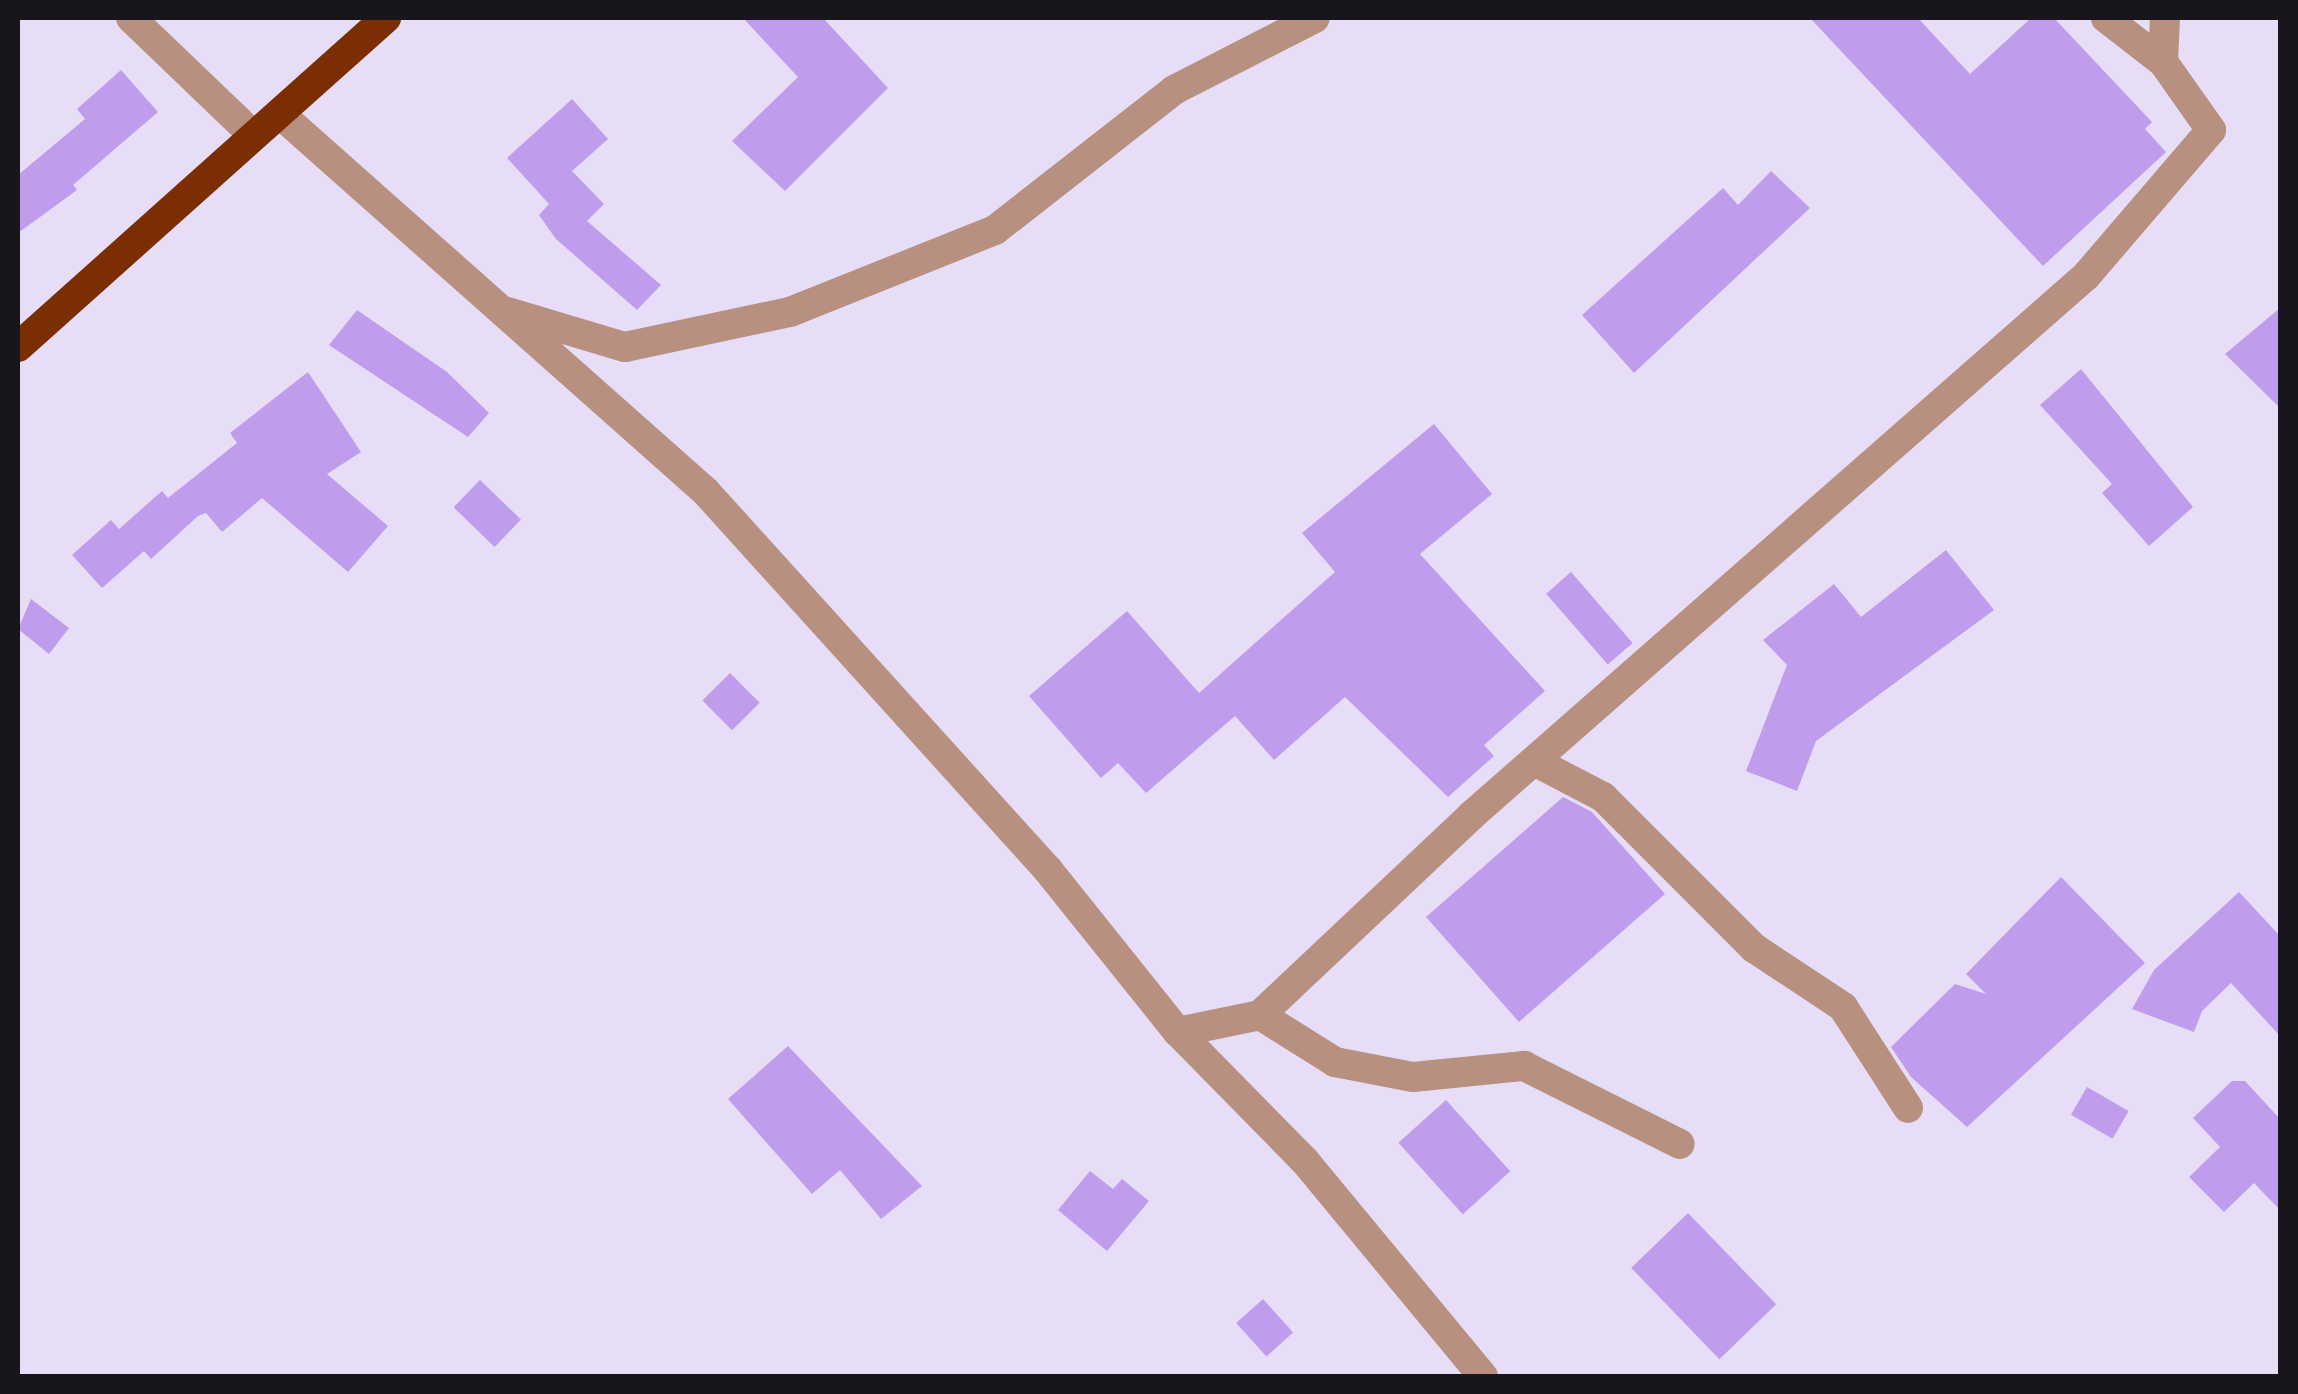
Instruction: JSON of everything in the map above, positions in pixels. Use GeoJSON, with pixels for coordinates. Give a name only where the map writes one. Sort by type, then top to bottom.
{"type":"FeatureCollection","features":[{"type":"Feature","properties":{"kind":"highway"},"geometry":{"type":"LineString","coordinates":[[18,347],[386,18]]}},
{"type":"Feature","properties":{"kind":"street"},"geometry":{"type":"LineString","coordinates":[[130,18],[254,136]]}},
{"type":"Feature","properties":{"kind":"street"},"geometry":{"type":"LineString","coordinates":[[498,309],[626,347],[790,312],[995,230],[1174,90],[1313,18]]}},
{"type":"Feature","properties":{"kind":"street"},"geometry":{"type":"LineString","coordinates":[[1178,1032],[1260,1015],[1534,762],[2086,276],[2211,130],[2163,62],[2106,18]]}},
{"type":"Feature","properties":{"kind":"street"},"geometry":{"type":"LineString","coordinates":[[2163,62],[2165,18]]}},
{"type":"Feature","properties":{"kind":"street"},"geometry":{"type":"LineString","coordinates":[[280,114],[706,492],[1035,856],[1178,1032],[1304,1160],[1483,1376]]}},
{"type":"Feature","properties":{"kind":"street"},"geometry":{"type":"LineString","coordinates":[[1534,762],[1604,796],[1754,948],[1843,1007],[1908,1108]]}},
{"type":"Feature","properties":{"kind":"street"},"geometry":{"type":"LineString","coordinates":[[1260,1015],[1335,1062],[1413,1076],[1524,1066],[1680,1144]]}},
{"type":"Feature","properties":{"kind":"building"},"geometry":{"type":"Polygon","coordinates":[[[743,18],[823,18],[888,88],[785,191],[732,141],[798,77],[743,18]]]}},
{"type":"Feature","properties":{"kind":"building"},"geometry":{"type":"Polygon","coordinates":[[[1810,18],[1918,18],[1970,74],[2031,18],[2054,18],[2152,122],[2145,129],[2166,152],[2043,266],[1810,18]]]}},
{"type":"Feature","properties":{"kind":"building"},"geometry":{"type":"Polygon","coordinates":[[[121,70],[158,112],[73,185],[77,190],[18,233],[18,175],[85,119],[77,109],[121,70]]]}},
{"type":"Feature","properties":{"kind":"building"},"geometry":{"type":"Polygon","coordinates":[[[572,99],[608,139],[572,171],[604,204],[587,221],[661,285],[637,310],[556,239],[539,215],[549,204],[507,158],[572,99]]]}},
{"type":"Feature","properties":{"kind":"building"},"geometry":{"type":"Polygon","coordinates":[[[1771,171],[1810,208],[1634,373],[1582,315],[1723,188],[1738,205],[1771,171]]]}},
{"type":"Feature","properties":{"kind":"building"},"geometry":{"type":"Polygon","coordinates":[[[2280,308],[2280,408],[2225,354],[2280,308]]]}},
{"type":"Feature","properties":{"kind":"building"},"geometry":{"type":"Polygon","coordinates":[[[357,310],[447,372],[489,413],[468,437],[329,345],[357,310]]]}},
{"type":"Feature","properties":{"kind":"building"},"geometry":{"type":"Polygon","coordinates":[[[2081,369],[2193,507],[2149,546],[2102,493],[2112,484],[2040,405],[2081,369]]]}},
{"type":"Feature","properties":{"kind":"building"},"geometry":{"type":"Polygon","coordinates":[[[308,372],[361,452],[327,474],[388,526],[348,572],[262,498],[222,532],[206,513],[198,516],[151,559],[144,551],[102,588],[72,555],[111,520],[119,529],[162,491],[168,498],[237,443],[230,433],[308,372]]]}},
{"type":"Feature","properties":{"kind":"building"},"geometry":{"type":"Polygon","coordinates":[[[1434,424],[1492,494],[1420,554],[1545,691],[1484,745],[1494,756],[1448,797],[1345,697],[1274,760],[1235,716],[1146,793],[1118,763],[1101,778],[1029,696],[1127,611],[1199,693],[1335,572],[1302,533],[1434,424]]]}},
{"type":"Feature","properties":{"kind":"building"},"geometry":{"type":"Polygon","coordinates":[[[480,480],[521,520],[495,547],[454,507],[480,480]]]}},
{"type":"Feature","properties":{"kind":"building"},"geometry":{"type":"Polygon","coordinates":[[[1946,550],[1994,610],[1816,741],[1797,791],[1746,771],[1787,665],[1763,640],[1834,584],[1861,617],[1946,550]]]}},
{"type":"Feature","properties":{"kind":"building"},"geometry":{"type":"Polygon","coordinates":[[[1571,572],[1633,643],[1608,665],[1546,594],[1571,572]]]}},
{"type":"Feature","properties":{"kind":"building"},"geometry":{"type":"Polygon","coordinates":[[[31,599],[69,628],[49,654],[18,629],[31,599]]]}},
{"type":"Feature","properties":{"kind":"building"},"geometry":{"type":"Polygon","coordinates":[[[730,673],[760,703],[732,730],[702,701],[730,673]]]}},
{"type":"Feature","properties":{"kind":"building"},"geometry":{"type":"Polygon","coordinates":[[[1563,797],[1592,812],[1665,894],[1519,1022],[1426,917],[1563,797]]]}},
{"type":"Feature","properties":{"kind":"building"},"geometry":{"type":"Polygon","coordinates":[[[2061,877],[2145,963],[1967,1127],[1911,1077],[1891,1047],[1955,984],[1986,994],[1966,974],[2061,877]]]}},
{"type":"Feature","properties":{"kind":"building"},"geometry":{"type":"Polygon","coordinates":[[[2239,892],[2280,936],[2280,1036],[2231,983],[2202,1011],[2194,1032],[2132,1009],[2154,970],[2239,892]]]}},
{"type":"Feature","properties":{"kind":"building"},"geometry":{"type":"Polygon","coordinates":[[[788,1046],[922,1186],[881,1219],[840,1170],[812,1194],[728,1099],[788,1046]]]}},
{"type":"Feature","properties":{"kind":"building"},"geometry":{"type":"Polygon","coordinates":[[[2232,1081],[2245,1081],[2280,1119],[2280,1210],[2254,1183],[2224,1212],[2189,1177],[2220,1147],[2193,1118],[2232,1081]]]}},
{"type":"Feature","properties":{"kind":"building"},"geometry":{"type":"Polygon","coordinates":[[[2087,1087],[2129,1111],[2113,1139],[2071,1115],[2087,1087]]]}},
{"type":"Feature","properties":{"kind":"building"},"geometry":{"type":"Polygon","coordinates":[[[1446,1100],[1510,1171],[1463,1214],[1398,1143],[1446,1100]]]}},
{"type":"Feature","properties":{"kind":"building"},"geometry":{"type":"Polygon","coordinates":[[[1090,1171],[1113,1189],[1122,1179],[1149,1201],[1107,1251],[1058,1210],[1090,1171]]]}},
{"type":"Feature","properties":{"kind":"building"},"geometry":{"type":"Polygon","coordinates":[[[1688,1213],[1776,1304],[1719,1359],[1631,1268],[1688,1213]]]}},
{"type":"Feature","properties":{"kind":"building"},"geometry":{"type":"Polygon","coordinates":[[[1263,1299],[1293,1332],[1266,1357],[1236,1323],[1263,1299]]]}}]}
